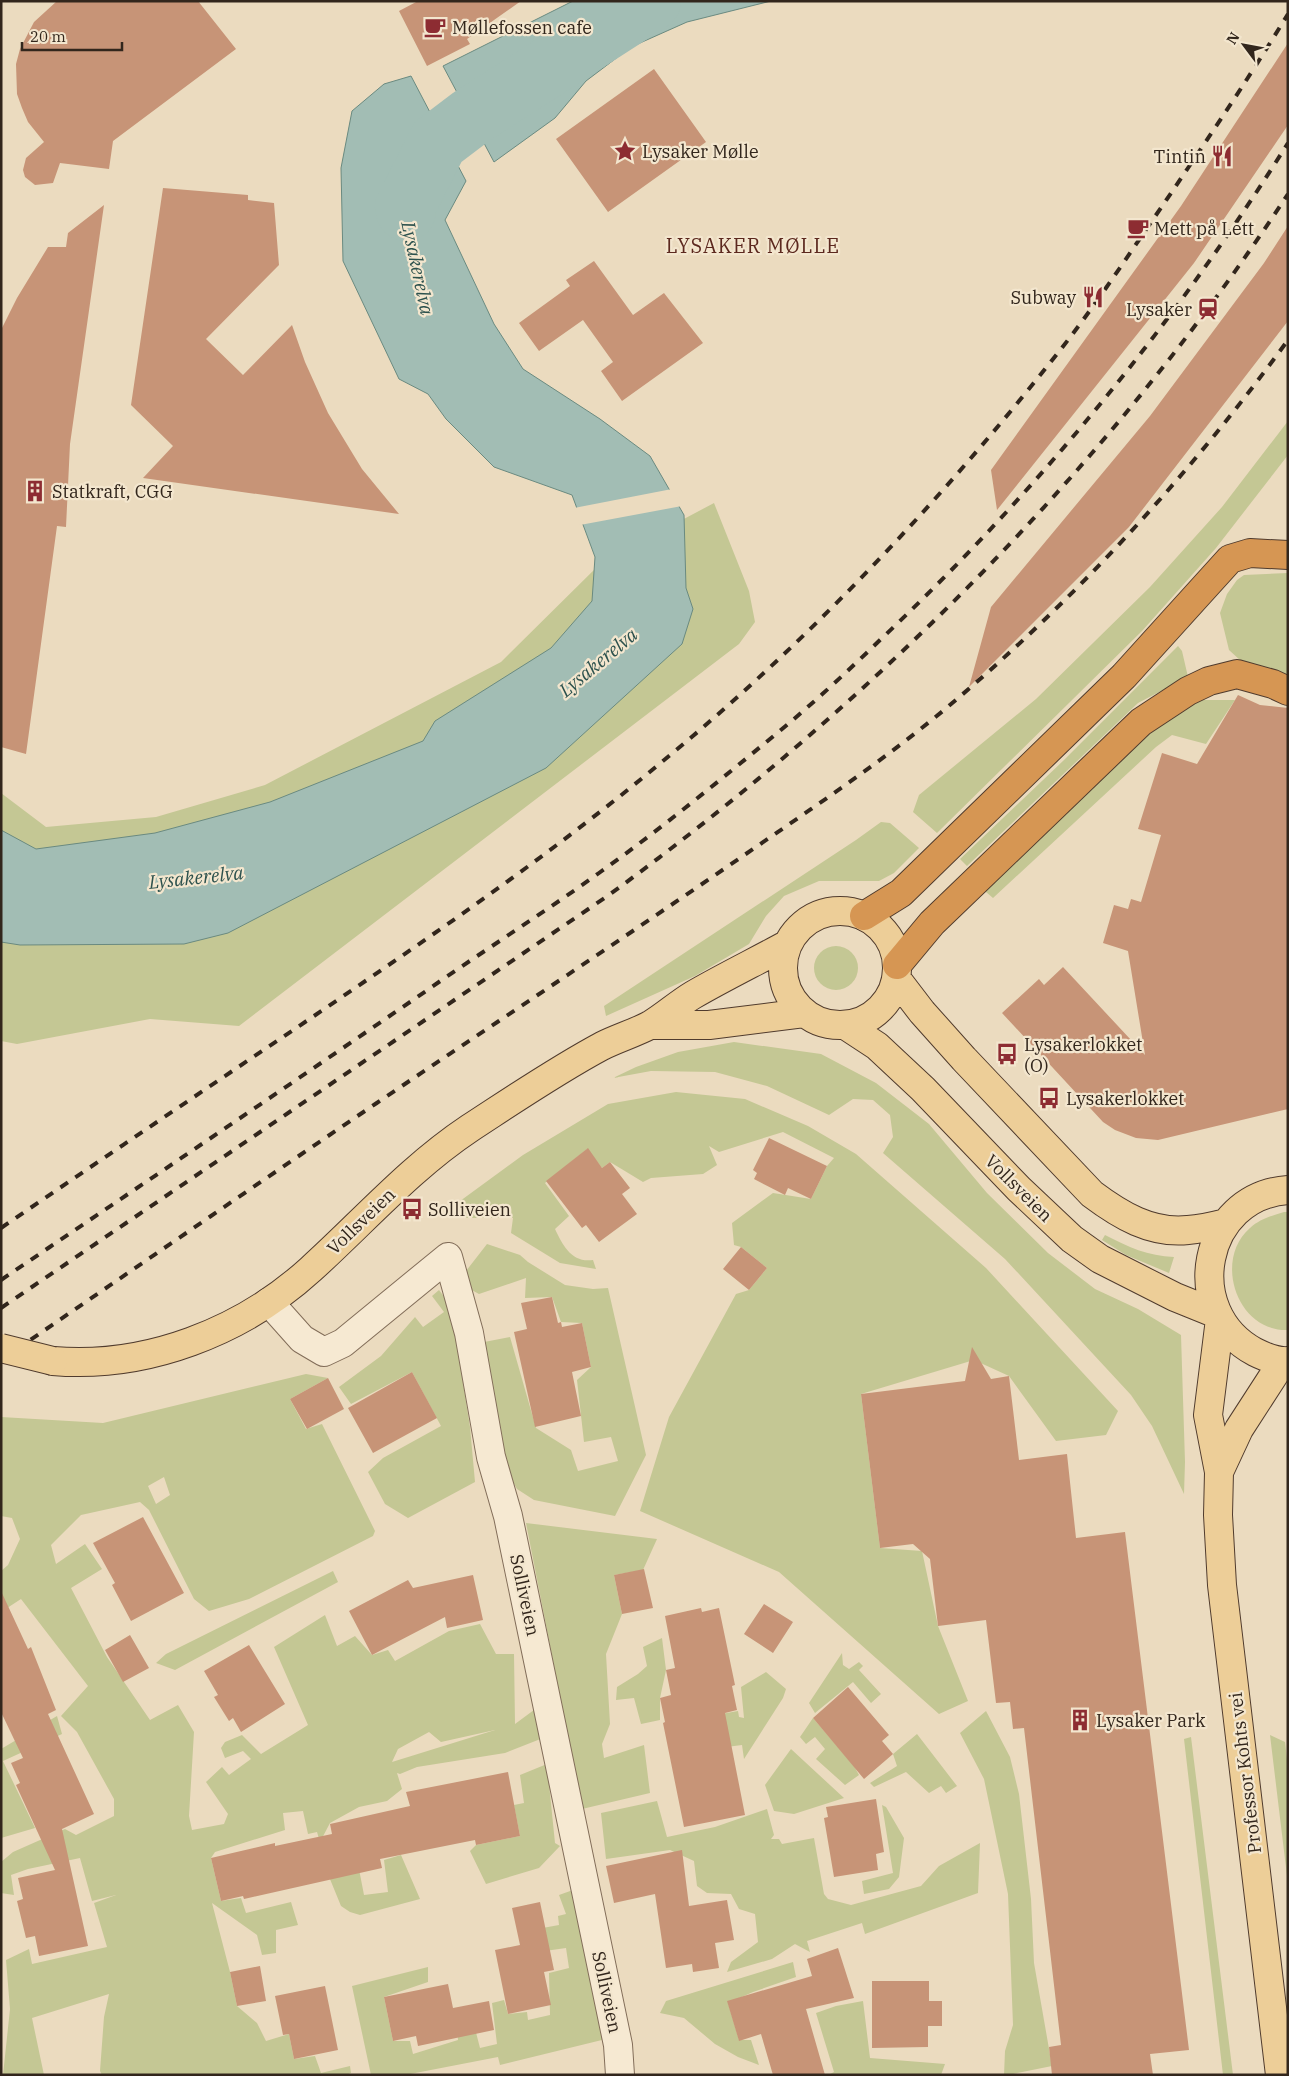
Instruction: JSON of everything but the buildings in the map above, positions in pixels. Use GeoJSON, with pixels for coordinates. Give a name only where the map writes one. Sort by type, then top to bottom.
{"type":"FeatureCollection","features":[{"type":"Feature","properties":{"kind":"highway"},"geometry":{"type":"LineString","coordinates":[[864,916],[901,893],[1124,676],[1230,559],[1250,554],[1288,555]]}},
{"type":"Feature","properties":{"kind":"highway"},"geometry":{"type":"LineString","coordinates":[[897,971],[932,923],[1141,722],[1188,691],[1209,681],[1237,674],[1288,691]]}},
{"type":"Feature","properties":{"kind":"main road"},"geometry":{"type":"LineString","coordinates":[[897,971],[890,996],[879,1010],[864,1021],[846,1025],[830,1025],[816,1021],[804,1013],[791,999],[784,982],[783,962],[788,944],[796,931],[807,921],[820,914],[842,911],[864,916],[877,924],[887,936],[894,950],[897,971],[922,1012],[1092,1194],[1115,1211],[1139,1223],[1163,1229],[1187,1231],[1226,1223]]}},
{"type":"Feature","properties":{"kind":"main road","name":"Vollsveien"},"geometry":{"type":"LineString","coordinates":[[1,1348],[53,1361],[75,1363],[100,1362],[153,1354],[181,1346],[212,1333],[269,1302],[310,1270],[379,1203],[435,1153],[534,1086],[602,1046],[650,1025],[691,996],[788,944]]}},
{"type":"Feature","properties":{"kind":"main road","name":"Vollsveien"},"geometry":{"type":"LineString","coordinates":[[650,1025],[708,1025],[804,1013]]}},
{"type":"Feature","properties":{"kind":"main road","name":"Vollsveien"},"geometry":{"type":"LineString","coordinates":[[846,1025],[877,1046],[923,1089],[1019,1189],[1072,1239],[1100,1259],[1175,1298],[1218,1317]]}},
{"type":"Feature","properties":{"kind":"main road"},"geometry":{"type":"LineString","coordinates":[[1285,1361],[1263,1356],[1246,1348],[1231,1335],[1218,1317],[1210,1291],[1209,1268],[1214,1244],[1226,1223],[1242,1207],[1263,1196],[1288,1190]]}},
{"type":"Feature","properties":{"kind":"main road","name":"Professor Kohts vei"},"geometry":{"type":"LineString","coordinates":[[1218,1317],[1208,1415],[1219,1472],[1218,1515],[1222,1585],[1280,2075]]}},
{"type":"Feature","properties":{"kind":"main road","name":"Professor Kohts vei"},"geometry":{"type":"LineString","coordinates":[[1219,1472],[1239,1429],[1285,1361]]}},
{"type":"Feature","properties":{"kind":"street","name":"Solliveien"},"geometry":{"type":"LineString","coordinates":[[269,1302],[302,1339],[324,1352],[343,1343],[448,1257],[468,1333],[491,1457],[508,1516],[618,2045],[620,2075]]}},
{"type":"Feature","properties":{"kind":"green space"},"geometry":{"type":"Polygon","coordinates":[[[1288,421],[1288,455],[1216,548],[1142,631],[937,833],[913,812],[919,795],[1036,699],[1150,587],[1222,507],[1288,421]]]}},
{"type":"Feature","properties":{"kind":"green space"},"geometry":{"type":"Polygon","coordinates":[[[714,503],[749,591],[755,622],[739,644],[239,1026],[150,1019],[17,1044],[1,1041],[1,793],[46,827],[156,817],[265,785],[501,662],[601,563],[714,503]]]}},
{"type":"Feature","properties":{"kind":"green space"},"geometry":{"type":"Polygon","coordinates":[[[1288,573],[1288,677],[1274,670],[1241,661],[1229,650],[1220,613],[1227,594],[1237,580],[1244,575],[1288,573]]]}},
{"type":"Feature","properties":{"kind":"green space"},"geometry":{"type":"Polygon","coordinates":[[[1178,646],[1182,651],[1188,677],[1138,703],[967,866],[960,859],[1064,760],[1178,646]]]}},
{"type":"Feature","properties":{"kind":"green space"},"geometry":{"type":"Polygon","coordinates":[[[1203,700],[1235,700],[1206,744],[1172,735],[1156,747],[993,898],[979,886],[1176,709],[1203,700]]]}},
{"type":"Feature","properties":{"kind":"green space"},"geometry":{"type":"Polygon","coordinates":[[[881,822],[890,823],[919,848],[894,873],[879,881],[819,881],[784,896],[766,916],[749,944],[695,976],[606,1016],[604,1006],[881,822]]]}},
{"type":"Feature","properties":{"kind":"green space"},"geometry":{"type":"Polygon","coordinates":[[[832,946],[840,946],[852,952],[858,968],[852,984],[840,990],[832,990],[820,984],[814,972],[814,964],[820,952],[832,946]]]}},
{"type":"Feature","properties":{"kind":"green space"},"geometry":{"type":"Polygon","coordinates":[[[734,1042],[821,1054],[876,1083],[929,1124],[987,1193],[1048,1253],[1095,1289],[1138,1309],[1181,1335],[1185,1462],[1184,1494],[1152,1426],[1131,1395],[1005,1259],[883,1153],[893,1137],[890,1115],[873,1100],[853,1099],[829,1115],[767,1086],[715,1072],[651,1071],[613,1078],[636,1067],[678,1052],[734,1042]]]}},
{"type":"Feature","properties":{"kind":"green space"},"geometry":{"type":"Polygon","coordinates":[[[676,1092],[745,1099],[808,1126],[856,1154],[986,1268],[1118,1411],[1106,1435],[1056,1441],[1009,1376],[974,1360],[861,1394],[880,1548],[922,1551],[938,1626],[968,1701],[939,1714],[779,1572],[640,1511],[669,1417],[736,1294],[749,1290],[767,1268],[741,1247],[734,1245],[732,1223],[773,1193],[811,1199],[827,1166],[834,1158],[783,1132],[719,1152],[709,1146],[717,1165],[703,1174],[651,1178],[643,1182],[610,1162],[602,1168],[587,1149],[545,1183],[569,1216],[555,1229],[561,1241],[569,1252],[579,1259],[593,1260],[596,1269],[560,1263],[511,1233],[513,1218],[461,1218],[456,1204],[523,1155],[608,1104],[676,1092]]]}},
{"type":"Feature","properties":{"kind":"green space"},"geometry":{"type":"Polygon","coordinates":[[[1288,1212],[1288,1330],[1270,1328],[1255,1319],[1244,1307],[1236,1292],[1232,1275],[1233,1258],[1239,1242],[1250,1228],[1270,1216],[1288,1212]]]}},
{"type":"Feature","properties":{"kind":"green space"},"geometry":{"type":"Polygon","coordinates":[[[1105,1235],[1138,1250],[1155,1255],[1174,1257],[1169,1273],[1126,1255],[1102,1240],[1105,1235]]]}},
{"type":"Feature","properties":{"kind":"green space"},"geometry":{"type":"Polygon","coordinates":[[[487,1244],[520,1255],[565,1285],[593,1289],[608,1288],[646,1455],[615,1516],[534,1500],[517,1489],[503,1465],[479,1343],[510,1337],[536,1428],[571,1450],[578,1471],[618,1461],[611,1437],[584,1442],[577,1380],[591,1367],[582,1323],[561,1322],[552,1297],[525,1298],[526,1278],[479,1294],[468,1288],[466,1271],[487,1244]]]}},
{"type":"Feature","properties":{"kind":"green space"},"geometry":{"type":"Polygon","coordinates":[[[439,1290],[451,1306],[470,1427],[475,1482],[408,1518],[385,1504],[368,1472],[383,1458],[441,1426],[412,1372],[351,1404],[339,1387],[381,1356],[415,1317],[423,1327],[444,1312],[432,1296],[439,1290]]]}},
{"type":"Feature","properties":{"kind":"green space"},"geometry":{"type":"Polygon","coordinates":[[[306,1374],[328,1378],[290,1399],[306,1429],[322,1424],[375,1531],[373,1536],[249,1599],[209,1611],[194,1599],[149,1510],[140,1502],[81,1515],[51,1545],[56,1564],[85,1544],[102,1569],[71,1588],[107,1657],[150,1720],[178,1705],[194,1732],[189,1816],[192,1830],[224,1824],[228,1814],[206,1782],[222,1767],[229,1775],[251,1759],[243,1751],[225,1758],[221,1748],[225,1742],[242,1735],[261,1754],[308,1725],[274,1647],[325,1615],[337,1646],[355,1636],[372,1655],[388,1650],[395,1661],[449,1631],[480,1624],[496,1654],[514,1654],[515,1724],[538,1707],[543,1738],[505,1753],[417,1767],[400,1774],[397,1773],[402,1789],[387,1801],[359,1807],[330,1823],[320,1842],[317,1832],[308,1834],[303,1811],[283,1813],[285,1830],[215,1852],[211,1858],[221,1901],[241,1898],[246,1913],[291,1902],[298,1925],[276,1930],[276,1953],[262,1955],[257,1935],[212,1903],[237,2006],[257,2023],[266,2041],[289,2034],[294,2059],[315,2056],[321,2073],[350,2066],[351,2073],[346,2075],[102,2075],[100,2071],[104,2017],[109,1994],[32,2018],[44,2075],[3,2075],[10,2009],[6,1960],[29,1949],[32,1964],[107,1947],[94,1903],[116,1895],[92,1901],[80,1858],[28,1869],[11,1875],[14,1895],[1,1893],[1,1862],[13,1852],[65,1829],[76,1835],[114,1816],[114,1799],[77,1732],[61,1716],[88,1686],[21,1599],[1,1612],[1,1571],[8,1565],[20,1539],[12,1518],[1,1516],[1,1417],[103,1423],[306,1374]],[[164,1477],[148,1486],[156,1504],[170,1495],[164,1477]],[[495,1730],[441,1742],[429,1732],[398,1749],[392,1762],[495,1730]]]}},
{"type":"Feature","properties":{"kind":"green space"},"geometry":{"type":"Polygon","coordinates":[[[526,1523],[657,1539],[643,1570],[614,1575],[622,1614],[606,1654],[610,1724],[602,1744],[604,1758],[644,1745],[650,1793],[582,1809],[526,1523]]]}},
{"type":"Feature","properties":{"kind":"green space"},"geometry":{"type":"Polygon","coordinates":[[[333,1571],[338,1582],[175,1670],[156,1663],[166,1654],[333,1571]]]}},
{"type":"Feature","properties":{"kind":"green space"},"geometry":{"type":"Polygon","coordinates":[[[662,1638],[666,1670],[660,1698],[660,1720],[641,1724],[634,1698],[616,1700],[617,1687],[647,1666],[643,1647],[662,1638]]]}},
{"type":"Feature","properties":{"kind":"green space"},"geometry":{"type":"Polygon","coordinates":[[[842,1653],[843,1665],[849,1669],[859,1662],[863,1666],[859,1670],[881,1694],[871,1703],[853,1682],[815,1713],[809,1703],[842,1653]]]}},
{"type":"Feature","properties":{"kind":"green space"},"geometry":{"type":"Polygon","coordinates":[[[766,1672],[786,1689],[783,1698],[744,1759],[742,1745],[679,1753],[710,1716],[738,1711],[739,1717],[744,1718],[741,1687],[766,1672]]]}},
{"type":"Feature","properties":{"kind":"green space"},"geometry":{"type":"Polygon","coordinates":[[[986,1711],[1010,1757],[1019,1794],[1031,1899],[1034,1963],[1052,2066],[1008,2075],[1004,2075],[1005,2051],[1013,2025],[1008,1894],[984,1779],[960,1733],[986,1711]]]}},
{"type":"Feature","properties":{"kind":"green space"},"geometry":{"type":"Polygon","coordinates":[[[57,1716],[62,1734],[3,1761],[35,1828],[1,1838],[1,1749],[57,1716]]]}},
{"type":"Feature","properties":{"kind":"green space"},"geometry":{"type":"Polygon","coordinates":[[[813,1718],[854,1766],[859,1775],[845,1785],[816,1759],[825,1749],[815,1737],[806,1744],[800,1737],[813,1718]]]}},
{"type":"Feature","properties":{"kind":"green space"},"geometry":{"type":"Polygon","coordinates":[[[917,1734],[957,1786],[946,1793],[941,1786],[929,1793],[906,1772],[874,1787],[870,1783],[897,1766],[893,1754],[917,1734]]]}},
{"type":"Feature","properties":{"kind":"green space"},"geometry":{"type":"Polygon","coordinates":[[[1270,1735],[1285,1742],[1288,1768],[1288,1884],[1270,1735]]]}},
{"type":"Feature","properties":{"kind":"green space"},"geometry":{"type":"Polygon","coordinates":[[[1191,1737],[1233,2075],[1223,2075],[1184,1739],[1191,1737]]]}},
{"type":"Feature","properties":{"kind":"green space"},"geometry":{"type":"Polygon","coordinates":[[[791,1749],[844,1798],[794,1814],[774,1811],[765,1785],[791,1749]]]}},
{"type":"Feature","properties":{"kind":"green space"},"geometry":{"type":"Polygon","coordinates":[[[547,1764],[555,1843],[560,1846],[539,1868],[486,1884],[470,1851],[476,1845],[520,1836],[514,1805],[524,1803],[520,1775],[547,1764]]]}},
{"type":"Feature","properties":{"kind":"green space"},"geometry":{"type":"Polygon","coordinates":[[[657,1801],[667,1837],[715,1827],[767,1809],[774,1835],[771,1839],[779,1839],[782,1844],[814,1838],[824,1894],[828,1899],[851,1905],[921,1886],[939,1866],[980,1843],[978,1893],[865,1934],[862,1923],[807,1941],[810,1952],[795,1944],[772,1959],[727,1972],[731,1962],[758,1942],[755,1914],[739,1909],[731,1894],[707,1893],[697,1886],[694,1861],[670,1850],[606,1859],[601,1813],[657,1801]]]}},
{"type":"Feature","properties":{"kind":"green space"},"geometry":{"type":"Polygon","coordinates":[[[882,1805],[886,1807],[904,1838],[899,1877],[889,1889],[864,1894],[862,1881],[893,1873],[882,1805]]]}},
{"type":"Feature","properties":{"kind":"green space"},"geometry":{"type":"Polygon","coordinates":[[[401,1855],[420,1899],[360,1915],[350,1912],[341,1906],[323,1862],[358,1864],[364,1895],[388,1892],[384,1860],[401,1855]]]}},
{"type":"Feature","properties":{"kind":"green space"},"geometry":{"type":"Polygon","coordinates":[[[573,1890],[606,2039],[500,2065],[498,2057],[405,2075],[371,2075],[352,1986],[428,1967],[428,1982],[384,1997],[393,2041],[410,2041],[413,2054],[458,2040],[457,2027],[471,2013],[480,2048],[497,2044],[492,2003],[504,2000],[508,2014],[527,2012],[528,2020],[550,2015],[549,1973],[569,1968],[566,1948],[545,1951],[537,1929],[559,1925],[558,1916],[566,1914],[559,1895],[573,1890]]]}},
{"type":"Feature","properties":{"kind":"green space"},"geometry":{"type":"Polygon","coordinates":[[[793,1962],[796,1977],[728,2003],[739,2040],[751,2040],[759,2065],[738,2057],[715,2044],[684,2018],[660,2013],[666,2001],[793,1962]]]}},
{"type":"Feature","properties":{"kind":"green space"},"geometry":{"type":"Polygon","coordinates":[[[863,2001],[870,2058],[945,2064],[941,2075],[828,2075],[834,2072],[816,2013],[836,2006],[863,2001]]]}},
{"type":"Feature","properties":{"kind":"water"},"geometry":{"type":"Polygon","coordinates":[[[573,1],[771,1],[687,22],[631,47],[586,81],[555,118],[494,162],[443,66],[573,1]]]}},
{"type":"Feature","properties":{"kind":"water"},"geometry":{"type":"Polygon","coordinates":[[[411,76],[466,181],[445,220],[494,324],[523,369],[600,419],[650,456],[684,515],[686,588],[693,609],[682,644],[546,768],[228,933],[184,944],[20,945],[1,942],[1,830],[36,849],[155,833],[270,802],[423,741],[435,721],[551,648],[592,601],[595,557],[572,495],[494,467],[446,419],[428,394],[399,379],[343,261],[341,168],[352,111],[384,84],[411,76]]]}},
{"type":"Feature","properties":{"kind":"pier"},"geometry":{"type":"Polygon","coordinates":[[[672,489],[682,506],[580,525],[574,508],[672,489]]]}},
{"type":"Feature","properties":{"kind":"waterway","name":"Lysakerelva"},"geometry":{"type":"LineString","coordinates":[[406,211],[405,207],[438,142],[471,117],[651,1]]}},
{"type":"Feature","properties":{"kind":"railway"},"geometry":{"type":"LineString","coordinates":[[1,1228],[405,954],[539,858],[669,756],[775,662],[876,563],[924,511],[1017,404],[1061,349],[1165,202],[1288,14]]}},
{"type":"Feature","properties":{"kind":"railway"},"geometry":{"type":"LineString","coordinates":[[1,1280],[599,873],[686,807],[812,703],[938,584],[994,526],[1100,405],[1198,277],[1288,143]]}},
{"type":"Feature","properties":{"kind":"railway"},"geometry":{"type":"LineString","coordinates":[[1,1308],[609,895],[707,821],[801,743],[892,661],[980,575],[1064,485],[1143,392],[1218,295],[1288,194]]}},
{"type":"Feature","properties":{"kind":"railway"},"geometry":{"type":"LineString","coordinates":[[1,1360],[756,847],[922,728],[1039,625],[1127,536],[1210,440],[1288,340]]}},
{"type":"Feature","properties":{"kind":"place","name":"Møllefossen cafe"},"geometry":{"type":"Point","coordinates":[435,27]}},
{"type":"Feature","properties":{"kind":"place","name":"Lysaker Mølle"},"geometry":{"type":"Point","coordinates":[625,151]}},
{"type":"Feature","properties":{"kind":"place","name":"Tintin"},"geometry":{"type":"Point","coordinates":[1222,156]}},
{"type":"Feature","properties":{"kind":"place","name":"Mett på Lett"},"geometry":{"type":"Point","coordinates":[1138,228]}},
{"type":"Feature","properties":{"kind":"place","name":"Subway"},"geometry":{"type":"Point","coordinates":[1093,297]}},
{"type":"Feature","properties":{"kind":"place","name":"Lysaker"},"geometry":{"type":"Point","coordinates":[1208,309]}},
{"type":"Feature","properties":{"kind":"place","name":"Statkraft, CGG"},"geometry":{"type":"Point","coordinates":[35,491]}},
{"type":"Feature","properties":{"kind":"place","name":"Lysakerlokket (O)"},"geometry":{"type":"Point","coordinates":[1007,1054]}},
{"type":"Feature","properties":{"kind":"place","name":"Lysakerlokket"},"geometry":{"type":"Point","coordinates":[1049,1098]}},
{"type":"Feature","properties":{"kind":"place","name":"Solliveien"},"geometry":{"type":"Point","coordinates":[412,1209]}},
{"type":"Feature","properties":{"kind":"place","name":"Lysaker Park"},"geometry":{"type":"Point","coordinates":[1080,1720]}},
{"type":"Feature","properties":{"kind":"district","name":"LYSAKER MØLLE"},"geometry":{"type":"Point","coordinates":[753,245]}}]}
